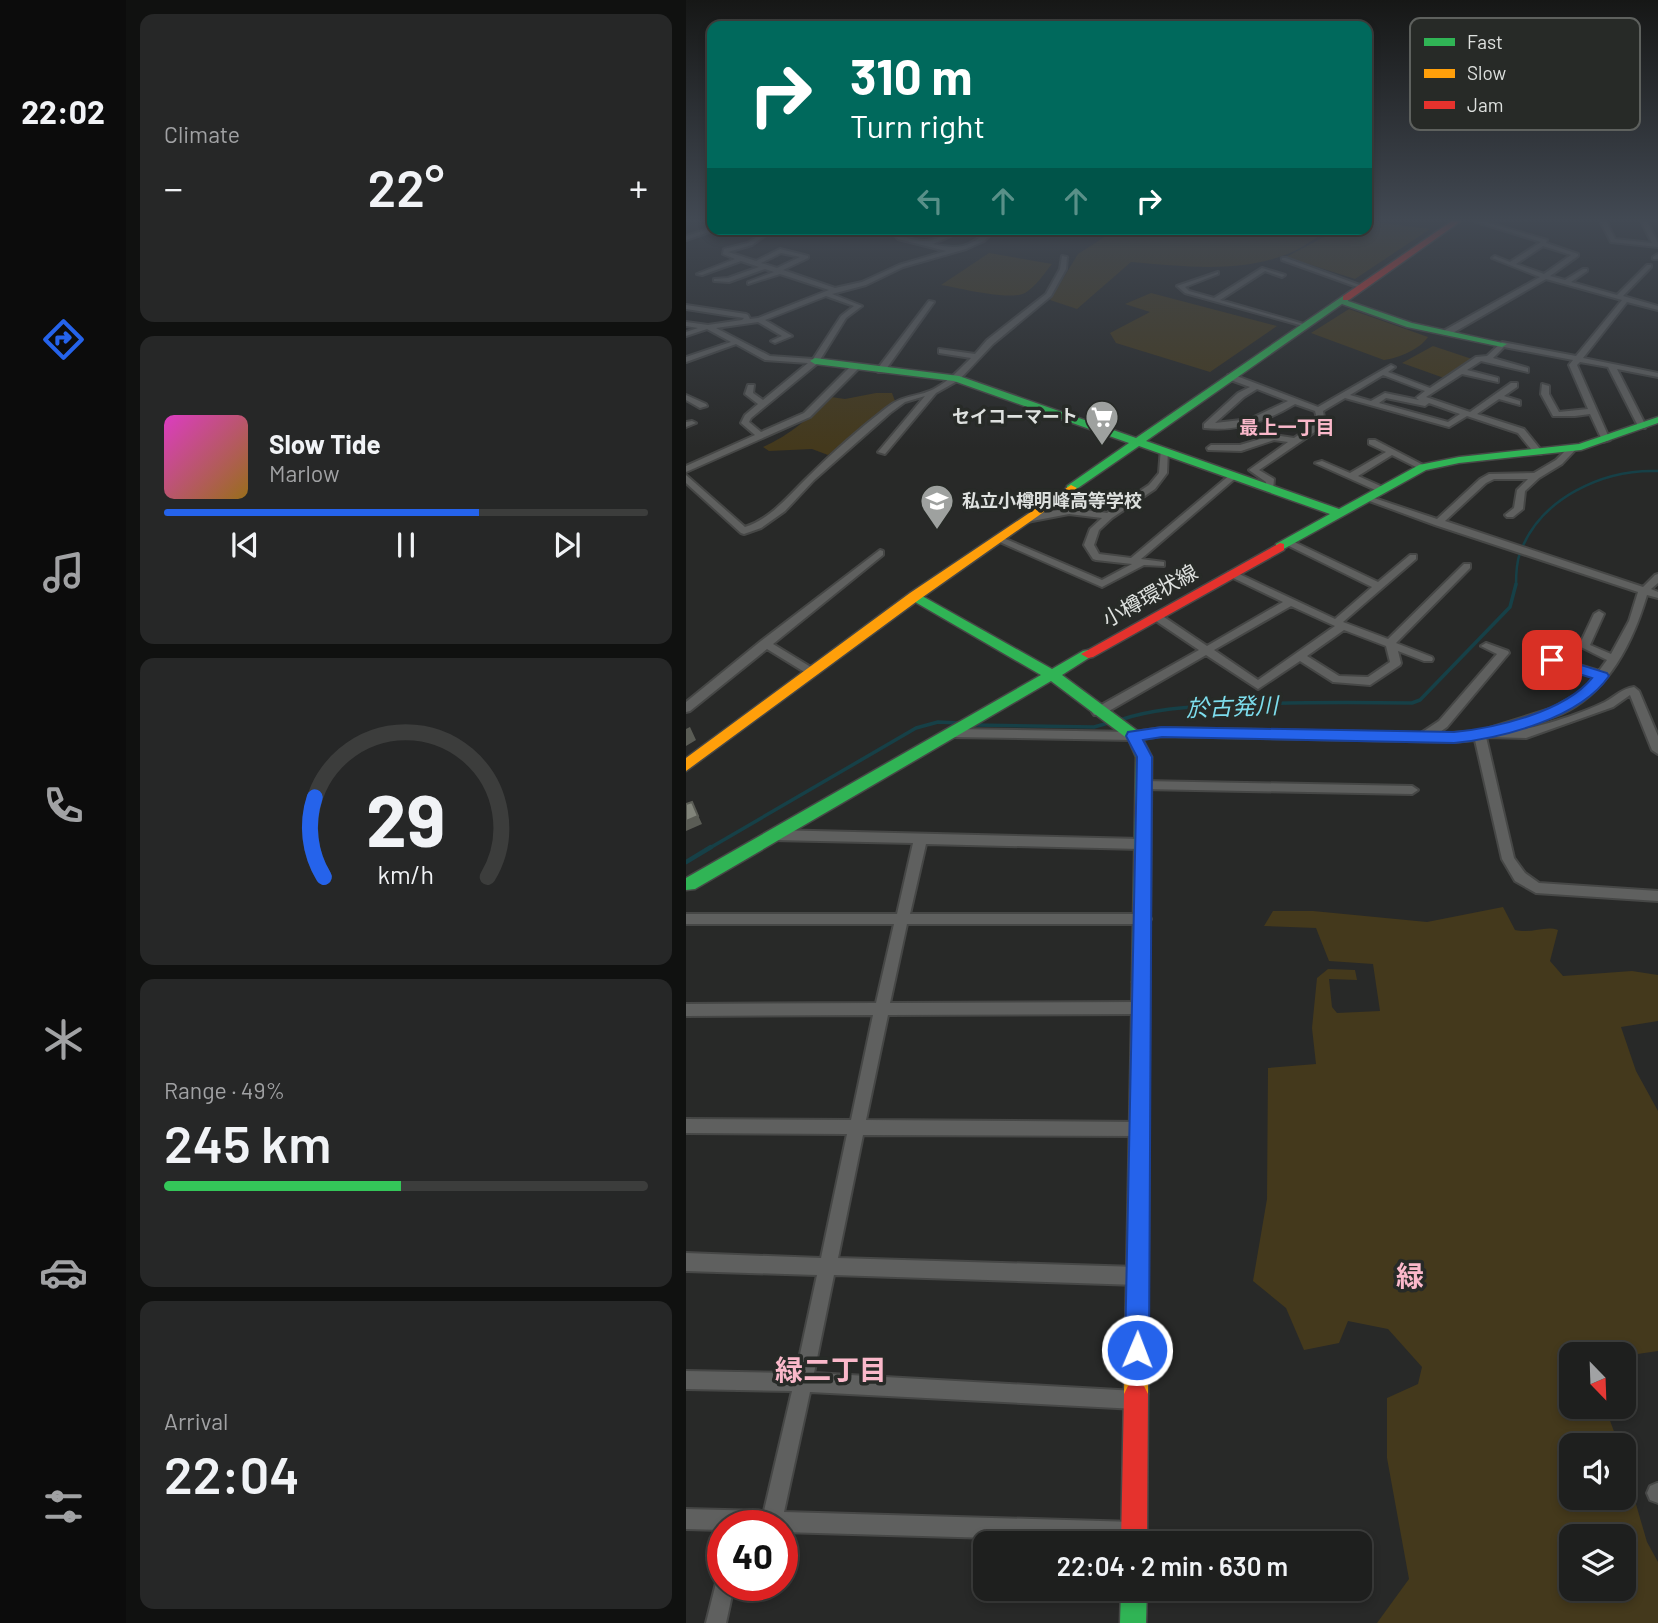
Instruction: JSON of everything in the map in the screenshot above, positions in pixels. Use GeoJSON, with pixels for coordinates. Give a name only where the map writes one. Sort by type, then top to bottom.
{"type":"FeatureCollection","features":[{"type":"Feature","properties":{"kind":"street"},"geometry":{"type":"LineString","coordinates":[[686,334],[708,327],[759,320],[821,297]]}},
{"type":"Feature","properties":{"kind":"street"},"geometry":{"type":"LineString","coordinates":[[761,436],[745,423],[763,404],[815,361],[844,317],[859,306],[831,297]]}},
{"type":"Feature","properties":{"kind":"street"},"geometry":{"type":"LineString","coordinates":[[686,478],[744,531],[758,526],[782,509],[811,478],[887,411],[902,400],[933,392],[956,378],[976,356],[1047,297]]}},
{"type":"Feature","properties":{"kind":"street"},"geometry":{"type":"LineString","coordinates":[[1204,297],[1305,326]]}},
{"type":"Feature","properties":{"kind":"street"},"geometry":{"type":"LineString","coordinates":[[1215,300],[1220,297]]}},
{"type":"Feature","properties":{"kind":"street"},"geometry":{"type":"LineString","coordinates":[[686,766],[810,671],[915,596],[1347,297]]}},
{"type":"Feature","properties":{"kind":"street"},"geometry":{"type":"LineString","coordinates":[[1448,332],[1510,297]]}},
{"type":"Feature","properties":{"kind":"street"},"geometry":{"type":"LineString","coordinates":[[1617,297],[1658,308]]}},
{"type":"Feature","properties":{"kind":"street"},"geometry":{"type":"LineString","coordinates":[[1606,440],[1573,366],[1622,298]]}},
{"type":"Feature","properties":{"kind":"street"},"geometry":{"type":"LineString","coordinates":[[1341,301],[1402,323],[1657,376]]}},
{"type":"Feature","properties":{"kind":"street"},"geometry":{"type":"LineString","coordinates":[[881,370],[931,302]]}},
{"type":"Feature","properties":{"kind":"street"},"geometry":{"type":"LineString","coordinates":[[686,307],[746,316],[744,323]]}},
{"type":"Feature","properties":{"kind":"street"},"geometry":{"type":"LineString","coordinates":[[759,320],[788,335],[775,341]]}},
{"type":"Feature","properties":{"kind":"street"},"geometry":{"type":"LineString","coordinates":[[686,324],[708,327],[768,358],[956,378],[1341,514]]}},
{"type":"Feature","properties":{"kind":"street"},"geometry":{"type":"LineString","coordinates":[[686,359],[736,342]]}},
{"type":"Feature","properties":{"kind":"street"},"geometry":{"type":"LineString","coordinates":[[1502,344],[1489,358],[1460,371],[1420,398],[1521,431],[1538,452]]}},
{"type":"Feature","properties":{"kind":"street"},"geometry":{"type":"LineString","coordinates":[[942,351],[976,356]]}},
{"type":"Feature","properties":{"kind":"street"},"geometry":{"type":"LineString","coordinates":[[1484,358],[1525,370]]}},
{"type":"Feature","properties":{"kind":"street"},"geometry":{"type":"LineString","coordinates":[[686,469],[807,415],[855,367]]}},
{"type":"Feature","properties":{"kind":"street"},"geometry":{"type":"LineString","coordinates":[[1319,410],[1391,367]]}},
{"type":"Feature","properties":{"kind":"street"},"geometry":{"type":"LineString","coordinates":[[1612,367],[1642,426]]}},
{"type":"Feature","properties":{"kind":"street"},"geometry":{"type":"LineString","coordinates":[[1460,371],[1495,380]]}},
{"type":"Feature","properties":{"kind":"street"},"geometry":{"type":"LineString","coordinates":[[1382,372],[1431,391]]}},
{"type":"Feature","properties":{"kind":"street"},"geometry":{"type":"LineString","coordinates":[[1231,377],[1319,410]]}},
{"type":"Feature","properties":{"kind":"street"},"geometry":{"type":"LineString","coordinates":[[1343,395],[1449,425],[1514,385]]}},
{"type":"Feature","properties":{"kind":"street"},"geometry":{"type":"LineString","coordinates":[[1545,386],[1545,394],[1556,414],[1591,411]]}},
{"type":"Feature","properties":{"kind":"street"},"geometry":{"type":"LineString","coordinates":[[751,387],[749,394],[763,404]]}},
{"type":"Feature","properties":{"kind":"street"},"geometry":{"type":"LineString","coordinates":[[1256,387],[1241,396],[1207,426],[1243,426],[1294,401]]}},
{"type":"Feature","properties":{"kind":"street"},"geometry":{"type":"LineString","coordinates":[[882,452],[933,392]]}},
{"type":"Feature","properties":{"kind":"street"},"geometry":{"type":"LineString","coordinates":[[1373,403],[1385,396],[1435,406],[1439,404]]}},
{"type":"Feature","properties":{"kind":"street"},"geometry":{"type":"LineString","coordinates":[[1498,396],[1517,403]]}},
{"type":"Feature","properties":{"kind":"street"},"geometry":{"type":"LineString","coordinates":[[686,397],[703,406]]}},
{"type":"Feature","properties":{"kind":"street"},"geometry":{"type":"LineString","coordinates":[[1270,488],[1271,481],[1253,470],[1322,423],[1319,410]]}},
{"type":"Feature","properties":{"kind":"street","name":"小樽環状線"},"geometry":{"type":"LineString","coordinates":[[687,885],[1052,675],[1423,467],[1450,460],[1573,448],[1606,440],[1658,420]]}},
{"type":"Feature","properties":{"kind":"street"},"geometry":{"type":"LineString","coordinates":[[1211,448],[1241,448],[1274,437],[1295,441]]}},
{"type":"Feature","properties":{"kind":"street"},"geometry":{"type":"LineString","coordinates":[[1372,442],[1423,467]]}},
{"type":"Feature","properties":{"kind":"street"},"geometry":{"type":"LineString","coordinates":[[1510,516],[1518,509],[1521,490],[1573,448]]}},
{"type":"Feature","properties":{"kind":"street"},"geometry":{"type":"LineString","coordinates":[[1161,564],[1096,557],[1089,545],[1096,529],[1110,516],[1152,487],[1163,473],[1164,450]]}},
{"type":"Feature","properties":{"kind":"street"},"geometry":{"type":"LineString","coordinates":[[1352,476],[1392,452]]}},
{"type":"Feature","properties":{"kind":"street"},"geometry":{"type":"LineString","coordinates":[[1319,463],[1352,476],[1375,494],[1438,523],[1658,595]]}},
{"type":"Feature","properties":{"kind":"street"},"geometry":{"type":"LineString","coordinates":[[998,539],[1102,584],[1138,561],[1234,476]]}},
{"type":"Feature","properties":{"kind":"street"},"geometry":{"type":"LineString","coordinates":[[1438,523],[1483,481],[1492,476],[1536,476]]}},
{"type":"Feature","properties":{"kind":"street"},"geometry":{"type":"LineString","coordinates":[[1027,519],[1069,511],[1110,516]]}},
{"type":"Feature","properties":{"kind":"street"},"geometry":{"type":"LineString","coordinates":[[1290,543],[1380,587]]}},
{"type":"Feature","properties":{"kind":"street"},"geometry":{"type":"LineString","coordinates":[[686,708],[880,553]]}},
{"type":"Feature","properties":{"kind":"street"},"geometry":{"type":"LineString","coordinates":[[1157,617],[1258,684],[1300,656],[1413,557]]}},
{"type":"Feature","properties":{"kind":"street"},"geometry":{"type":"LineString","coordinates":[[1390,643],[1467,566]]}},
{"type":"Feature","properties":{"kind":"street"},"geometry":{"type":"LineString","coordinates":[[1232,574],[1289,603],[1429,659]]}},
{"type":"Feature","properties":{"kind":"street"},"geometry":{"type":"LineString","coordinates":[[1483,734],[1557,711],[1588,693],[1614,659],[1634,621],[1643,592],[1658,577]]}},
{"type":"Feature","properties":{"kind":"street"},"geometry":{"type":"LineString","coordinates":[[915,596],[1052,675],[1117,724],[1144,757],[1135,1531]]}},
{"type":"Feature","properties":{"kind":"street"},"geometry":{"type":"LineString","coordinates":[[1117,724],[1206,650],[1289,603]]}},
{"type":"Feature","properties":{"kind":"street"},"geometry":{"type":"LineString","coordinates":[[1599,614],[1584,646],[1614,659]]}},
{"type":"Feature","properties":{"kind":"street"},"geometry":{"type":"LineString","coordinates":[[765,643],[810,671]]}},
{"type":"Feature","properties":{"kind":"street"},"geometry":{"type":"LineString","coordinates":[[1300,656],[1337,679],[1370,681],[1396,663],[1390,643]]}},
{"type":"Feature","properties":{"kind":"street"},"geometry":{"type":"LineString","coordinates":[[1425,737],[1443,724],[1504,653],[1486,646]]}},
{"type":"Feature","properties":{"kind":"street"},"geometry":{"type":"LineString","coordinates":[[1552,660],[1602,676]]}},
{"type":"Feature","properties":{"kind":"street"},"geometry":{"type":"LineString","coordinates":[[956,731],[1117,724],[1162,732],[1425,737],[1522,735],[1609,704],[1625,692],[1634,691],[1658,750]]}},
{"type":"Feature","properties":{"kind":"street"},"geometry":{"type":"LineString","coordinates":[[1483,734],[1508,859],[1520,877],[1536,888],[1658,896]]}},
{"type":"Feature","properties":{"kind":"street"},"geometry":{"type":"LineString","coordinates":[[1143,785],[1412,790]]}},
{"type":"Feature","properties":{"kind":"street"},"geometry":{"type":"LineString","coordinates":[[773,835],[1141,844]]}},
{"type":"Feature","properties":{"kind":"street"},"geometry":{"type":"LineString","coordinates":[[775,1510],[804,1382],[881,1011],[921,838]]}},
{"type":"Feature","properties":{"kind":"street"},"geometry":{"type":"LineString","coordinates":[[686,919],[1144,919]]}},
{"type":"Feature","properties":{"kind":"street"},"geometry":{"type":"LineString","coordinates":[[686,1010],[1142,1009]]}},
{"type":"Feature","properties":{"kind":"street"},"geometry":{"type":"LineString","coordinates":[[686,1126],[1140,1129]]}},
{"type":"Feature","properties":{"kind":"street"},"geometry":{"type":"LineString","coordinates":[[686,1262],[828,1264],[1138,1276]]}},
{"type":"Feature","properties":{"kind":"street"},"geometry":{"type":"LineString","coordinates":[[686,1380],[804,1382],[1136,1400]]}},
{"type":"Feature","properties":{"kind":"street"},"geometry":{"type":"LineString","coordinates":[[686,1519],[707,1521]]}},
{"type":"Feature","properties":{"kind":"street"},"geometry":{"type":"LineString","coordinates":[[798,1522],[986,1531]]}},
{"type":"Feature","properties":{"kind":"street"},"geometry":{"type":"LineString","coordinates":[[716,1623],[721,1601]]}},
{"type":"Feature","properties":{"kind":"street"},"geometry":{"type":"LineString","coordinates":[[1133,1601],[1133,1623]]}},
{"type":"Feature","properties":{"kind":"shaded area"},"geometry":{"type":"Polygon","coordinates":[[[1052,297],[1091,297],[1077,309],[1050,300],[1052,297]]]}},
{"type":"Feature","properties":{"kind":"shaded area"},"geometry":{"type":"Polygon","coordinates":[[[1142,297],[1165,297],[1277,326],[1210,372],[1116,343],[1110,333],[1150,312],[1125,304],[1142,297]]]}},
{"type":"Feature","properties":{"kind":"shaded area"},"geometry":{"type":"Polygon","coordinates":[[[1349,309],[1428,337],[1409,352],[1384,360],[1311,333],[1349,309]]]}},
{"type":"Feature","properties":{"kind":"shaded area"},"geometry":{"type":"Polygon","coordinates":[[[1433,346],[1472,359],[1444,378],[1402,363],[1433,346]]]}},
{"type":"Feature","properties":{"kind":"shaded area"},"geometry":{"type":"Polygon","coordinates":[[[892,393],[895,401],[828,455],[812,449],[769,451],[763,447],[791,431],[831,397],[845,399],[892,393]]]}},
{"type":"Feature","properties":{"kind":"shaded area"},"geometry":{"type":"Polygon","coordinates":[[[1503,907],[1515,930],[1558,930],[1550,961],[1563,976],[1632,971],[1658,975],[1658,1021],[1621,1027],[1636,1071],[1658,1111],[1658,1351],[1636,1354],[1636,1342],[1559,1342],[1559,1419],[1609,1419],[1615,1433],[1559,1433],[1559,1510],[1636,1510],[1636,1504],[1647,1542],[1658,1562],[1658,1623],[1377,1623],[1409,1579],[1387,1458],[1387,1398],[1418,1384],[1422,1367],[1388,1329],[1348,1321],[1339,1343],[1304,1350],[1286,1308],[1253,1281],[1267,1199],[1268,1068],[1316,1064],[1312,1028],[1317,978],[1328,969],[1355,970],[1357,980],[1329,979],[1332,1007],[1337,1013],[1380,1011],[1373,964],[1329,961],[1316,928],[1264,926],[1273,911],[1313,911],[1427,922],[1503,907]]]}},
{"type":"Feature","properties":{"kind":"building"},"geometry":{"type":"Polygon","coordinates":[[[692,802],[698,816],[686,821],[686,804],[692,802]]]}},
{"type":"Feature","properties":{"kind":"waterway","name":"於古発川"},"geometry":{"type":"LineString","coordinates":[[1516,584],[1519,557],[1529,534],[1558,502],[1595,482],[1616,475],[1658,471]]}},
{"type":"Feature","properties":{"kind":"waterway","name":"於古発川"},"geometry":{"type":"LineString","coordinates":[[1120,720],[1200,706],[1412,703],[1420,700],[1510,607],[1516,584]]}},
{"type":"Feature","properties":{"kind":"waterway","name":"於古発川"},"geometry":{"type":"LineString","coordinates":[[708,849],[916,728],[938,722],[959,723]]}},
{"type":"Feature","properties":{"kind":"waterway","name":"於古発川"},"geometry":{"type":"LineString","coordinates":[[974,725],[1094,727],[1112,722]]}},
{"type":"Feature","properties":{"kind":"waterway","name":"於古発川"},"geometry":{"type":"LineString","coordinates":[[686,862],[711,847]]}},
{"type":"Feature","properties":{"kind":"traffic: fast"},"geometry":{"type":"LineString","coordinates":[[1071,488],[1346,298]]}},
{"type":"Feature","properties":{"kind":"traffic: fast"},"geometry":{"type":"LineString","coordinates":[[1341,301],[1410,325],[1502,344]]}},
{"type":"Feature","properties":{"kind":"traffic: fast"},"geometry":{"type":"LineString","coordinates":[[815,361],[956,378],[1341,514]]}},
{"type":"Feature","properties":{"kind":"traffic: fast"},"geometry":{"type":"LineString","coordinates":[[1280,547],[1423,467],[1459,460],[1581,447],[1658,420]]}},
{"type":"Feature","properties":{"kind":"traffic: fast"},"geometry":{"type":"LineString","coordinates":[[915,596],[1052,675],[1134,736],[1144,757],[1141,982]]}},
{"type":"Feature","properties":{"kind":"traffic: fast"},"geometry":{"type":"LineString","coordinates":[[689,884],[1088,654]]}},
{"type":"Feature","properties":{"kind":"traffic: fast"},"geometry":{"type":"LineString","coordinates":[[1133,1623],[1134,1601]]}},
{"type":"Feature","properties":{"kind":"traffic: slow"},"geometry":{"type":"LineString","coordinates":[[686,766],[915,596],[1071,488]]}},
{"type":"Feature","properties":{"kind":"traffic: slow"},"geometry":{"type":"LineString","coordinates":[[1136,1394],[1141,982]]}},
{"type":"Feature","properties":{"kind":"traffic: jam"},"geometry":{"type":"LineString","coordinates":[[1088,654],[1280,547]]}},
{"type":"Feature","properties":{"kind":"traffic: jam"},"geometry":{"type":"LineString","coordinates":[[1134,1531],[1136,1394]]}},
{"type":"Feature","properties":{"kind":"place","name":"セイコーマート"},"geometry":{"type":"Point","coordinates":[1102,447]}},
{"type":"Feature","properties":{"kind":"place","name":"私立小樽明峰高等学校"},"geometry":{"type":"Point","coordinates":[937,531]}},
{"type":"Feature","properties":{"kind":"district","name":"最上一丁目"},"geometry":{"type":"Point","coordinates":[1287,427]}},
{"type":"Feature","properties":{"kind":"district","name":"緑"},"geometry":{"type":"Point","coordinates":[1410,1276]}},
{"type":"Feature","properties":{"kind":"district","name":"緑二丁目"},"geometry":{"type":"Point","coordinates":[831,1370]}},
{"type":"Feature","properties":{"kind":"route"},"geometry":{"type":"LineString","coordinates":[[1137,1350],[1144,757],[1134,736],[1162,732],[1454,738],[1480,735],[1557,711],[1588,693],[1602,676],[1552,660]]}}]}
